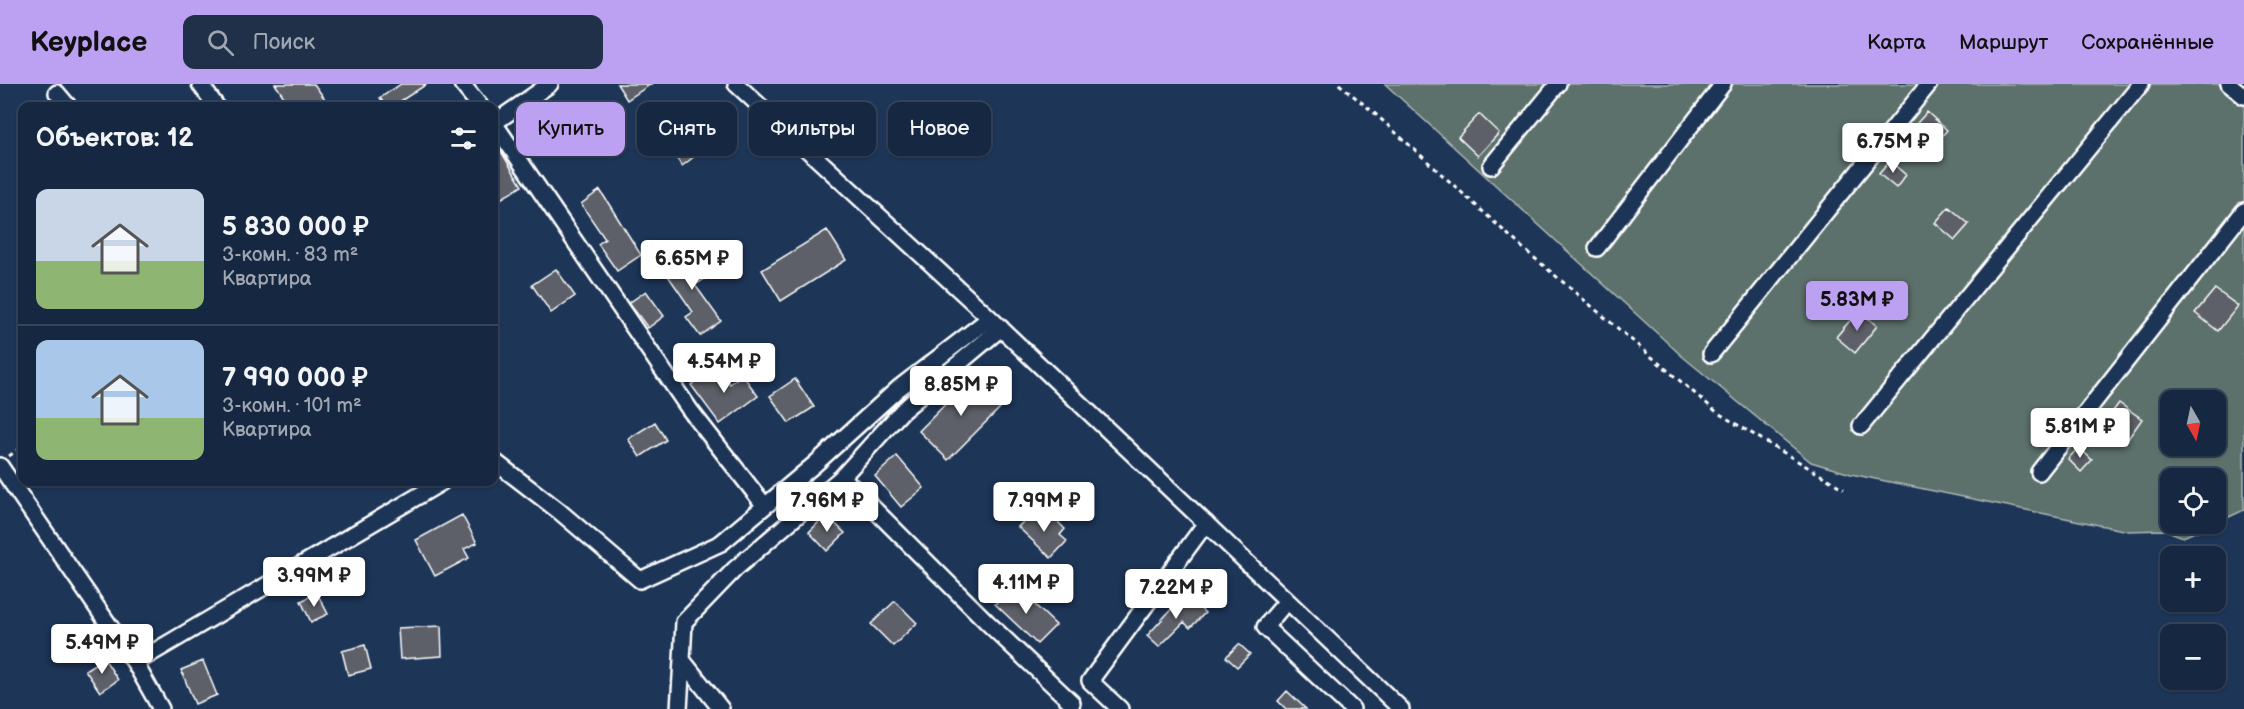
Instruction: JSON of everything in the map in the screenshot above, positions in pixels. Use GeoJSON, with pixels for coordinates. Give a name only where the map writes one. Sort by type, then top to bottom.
{"type":"FeatureCollection","features":[{"type":"Feature","properties":{"kind":"street"},"geometry":{"type":"LineString","coordinates":[[200,84],[213,102]]}},
{"type":"Feature","properties":{"kind":"street"},"geometry":{"type":"LineString","coordinates":[[462,84],[477,102]]}},
{"type":"Feature","properties":{"kind":"street"},"geometry":{"type":"LineString","coordinates":[[498,120],[550,84]]}},
{"type":"Feature","properties":{"kind":"street"},"geometry":{"type":"LineString","coordinates":[[736,84],[996,323],[1401,709]]}},
{"type":"Feature","properties":{"kind":"street"},"geometry":{"type":"LineString","coordinates":[[1491,166],[1558,84]]}},
{"type":"Feature","properties":{"kind":"street"},"geometry":{"type":"LineString","coordinates":[[1597,248],[1723,84]]}},
{"type":"Feature","properties":{"kind":"street"},"geometry":{"type":"LineString","coordinates":[[1711,354],[1929,84]]}},
{"type":"Feature","properties":{"kind":"street"},"geometry":{"type":"LineString","coordinates":[[1861,426],[2141,84]]}},
{"type":"Feature","properties":{"kind":"street"},"geometry":{"type":"LineString","coordinates":[[2229,84],[2244,96]]}},
{"type":"Feature","properties":{"kind":"street"},"geometry":{"type":"LineString","coordinates":[[57,93],[65,102]]}},
{"type":"Feature","properties":{"kind":"street"},"geometry":{"type":"LineString","coordinates":[[498,129],[690,410],[765,506]]}},
{"type":"Feature","properties":{"kind":"street"},"geometry":{"type":"LineString","coordinates":[[2039,472],[2244,211]]}},
{"type":"Feature","properties":{"kind":"street"},"geometry":{"type":"LineString","coordinates":[[679,709],[684,622],[735,569],[842,477],[902,411],[996,323]]}},
{"type":"Feature","properties":{"kind":"street"},"geometry":{"type":"LineString","coordinates":[[498,464],[640,580],[721,543],[899,388],[996,323]]}},
{"type":"Feature","properties":{"kind":"street"},"geometry":{"type":"LineString","coordinates":[[0,466],[135,663],[161,709]]}},
{"type":"Feature","properties":{"kind":"street"},"geometry":{"type":"LineString","coordinates":[[842,477],[1070,706],[1206,524]]}},
{"type":"Feature","properties":{"kind":"street"},"geometry":{"type":"LineString","coordinates":[[135,663],[435,486]]}},
{"type":"Feature","properties":{"kind":"street"},"geometry":{"type":"LineString","coordinates":[[1287,601],[1265,627],[1352,709]]}},
{"type":"Feature","properties":{"kind":"street"},"geometry":{"type":"LineString","coordinates":[[682,660],[721,709]]}},
{"type":"Feature","properties":{"kind":"street"},"geometry":{"type":"LineString","coordinates":[[1090,681],[1120,709]]}},
{"type":"Feature","properties":{"kind":"path"},"geometry":{"type":"LineString","coordinates":[[1339,84],[1372,111],[1525,250],[1718,413],[1844,489]]}},
{"type":"Feature","properties":{"kind":"green space"},"geometry":{"type":"Polygon","coordinates":[[[1385,84],[2244,84],[2244,510],[2226,518],[2226,468],[2160,468],[2160,530],[2128,531],[1851,474],[1811,462],[1683,357],[1385,84]]]}},
{"type":"Feature","properties":{"kind":"building"},"geometry":{"type":"Polygon","coordinates":[[[275,84],[314,84],[327,102],[287,102],[275,84]]]}},
{"type":"Feature","properties":{"kind":"building"},"geometry":{"type":"Polygon","coordinates":[[[401,84],[427,84],[399,102],[383,102],[380,98],[401,84]]]}},
{"type":"Feature","properties":{"kind":"building"},"geometry":{"type":"Polygon","coordinates":[[[617,84],[651,84],[627,100],[617,84]]]}},
{"type":"Feature","properties":{"kind":"building"},"geometry":{"type":"Polygon","coordinates":[[[1927,112],[1947,130],[1930,150],[1909,132],[1927,112]]]}},
{"type":"Feature","properties":{"kind":"building"},"geometry":{"type":"Polygon","coordinates":[[[1479,114],[1499,133],[1478,156],[1458,137],[1479,114]]]}},
{"type":"Feature","properties":{"kind":"building"},"geometry":{"type":"Polygon","coordinates":[[[498,147],[522,186],[498,201],[498,147]]]}},
{"type":"Feature","properties":{"kind":"building"},"geometry":{"type":"Polygon","coordinates":[[[675,156],[695,156],[682,166],[675,156]]]}},
{"type":"Feature","properties":{"kind":"building"},"geometry":{"type":"Polygon","coordinates":[[[1890,161],[1906,175],[1896,188],[1879,174],[1890,161]]]}},
{"type":"Feature","properties":{"kind":"building"},"geometry":{"type":"Polygon","coordinates":[[[600,190],[641,255],[617,271],[598,244],[605,239],[581,204],[600,190]]]}},
{"type":"Feature","properties":{"kind":"building"},"geometry":{"type":"Polygon","coordinates":[[[1949,207],[1969,224],[1955,240],[1935,223],[1949,207]]]}},
{"type":"Feature","properties":{"kind":"building"},"geometry":{"type":"Polygon","coordinates":[[[827,230],[846,260],[781,301],[762,270],[827,230]]]}},
{"type":"Feature","properties":{"kind":"building"},"geometry":{"type":"Polygon","coordinates":[[[687,250],[706,278],[695,285],[721,321],[700,336],[686,317],[693,312],[662,267],[687,250]]]}},
{"type":"Feature","properties":{"kind":"building"},"geometry":{"type":"Polygon","coordinates":[[[556,269],[575,296],[551,313],[532,285],[556,269]]]}},
{"type":"Feature","properties":{"kind":"building"},"geometry":{"type":"Polygon","coordinates":[[[2215,289],[2238,306],[2218,331],[2195,313],[2215,289]]]}},
{"type":"Feature","properties":{"kind":"building"},"geometry":{"type":"Polygon","coordinates":[[[646,291],[664,316],[648,328],[629,303],[646,291]]]}},
{"type":"Feature","properties":{"kind":"building"},"geometry":{"type":"Polygon","coordinates":[[[1859,310],[1877,326],[1855,353],[1836,337],[1859,310]]]}},
{"type":"Feature","properties":{"kind":"building"},"geometry":{"type":"Polygon","coordinates":[[[716,366],[730,384],[742,374],[758,396],[720,424],[691,385],[716,366]]]}},
{"type":"Feature","properties":{"kind":"building"},"geometry":{"type":"Polygon","coordinates":[[[974,375],[1004,404],[948,460],[919,431],[974,375]]]}},
{"type":"Feature","properties":{"kind":"building"},"geometry":{"type":"Polygon","coordinates":[[[795,379],[814,407],[789,423],[770,396],[795,379]]]}},
{"type":"Feature","properties":{"kind":"building"},"geometry":{"type":"Polygon","coordinates":[[[2119,403],[2142,419],[2125,443],[2104,429],[2110,420],[2108,418],[2119,403]]]}},
{"type":"Feature","properties":{"kind":"building"},"geometry":{"type":"Polygon","coordinates":[[[655,422],[666,440],[640,457],[628,439],[655,422]]]}},
{"type":"Feature","properties":{"kind":"building"},"geometry":{"type":"Polygon","coordinates":[[[2079,447],[2092,460],[2081,472],[2068,459],[2079,447]]]}},
{"type":"Feature","properties":{"kind":"building"},"geometry":{"type":"Polygon","coordinates":[[[897,456],[924,488],[901,507],[875,476],[897,456]]]}},
{"type":"Feature","properties":{"kind":"building"},"geometry":{"type":"Polygon","coordinates":[[[1034,511],[1044,520],[1050,514],[1065,529],[1060,535],[1067,541],[1051,558],[1018,527],[1034,511]]]}},
{"type":"Feature","properties":{"kind":"building"},"geometry":{"type":"Polygon","coordinates":[[[462,515],[477,543],[464,549],[469,558],[435,576],[416,540],[462,515]]]}},
{"type":"Feature","properties":{"kind":"building"},"geometry":{"type":"Polygon","coordinates":[[[826,515],[845,533],[827,551],[809,532],[826,515]]]}},
{"type":"Feature","properties":{"kind":"building"},"geometry":{"type":"Polygon","coordinates":[[[1014,585],[1056,625],[1037,644],[995,604],[1014,585]]]}},
{"type":"Feature","properties":{"kind":"building"},"geometry":{"type":"Polygon","coordinates":[[[317,593],[328,614],[311,622],[301,601],[317,593]]]}},
{"type":"Feature","properties":{"kind":"building"},"geometry":{"type":"Polygon","coordinates":[[[1185,594],[1205,613],[1190,628],[1184,622],[1159,647],[1147,636],[1185,594]]]}},
{"type":"Feature","properties":{"kind":"building"},"geometry":{"type":"Polygon","coordinates":[[[895,601],[917,623],[893,646],[871,624],[895,601]]]}},
{"type":"Feature","properties":{"kind":"building"},"geometry":{"type":"Polygon","coordinates":[[[441,626],[442,656],[400,659],[398,628],[441,626]]]}},
{"type":"Feature","properties":{"kind":"building"},"geometry":{"type":"Polygon","coordinates":[[[1239,644],[1250,654],[1237,667],[1226,657],[1239,644]]]}},
{"type":"Feature","properties":{"kind":"building"},"geometry":{"type":"Polygon","coordinates":[[[365,645],[371,669],[348,675],[342,651],[365,645]]]}},
{"type":"Feature","properties":{"kind":"building"},"geometry":{"type":"Polygon","coordinates":[[[104,658],[118,680],[100,692],[85,670],[104,658]]]}},
{"type":"Feature","properties":{"kind":"building"},"geometry":{"type":"Polygon","coordinates":[[[203,661],[217,695],[195,704],[181,670],[203,661]]]}},
{"type":"Feature","properties":{"kind":"building"},"geometry":{"type":"Polygon","coordinates":[[[1287,691],[1306,709],[1286,709],[1278,701],[1287,691]]]}}]}
